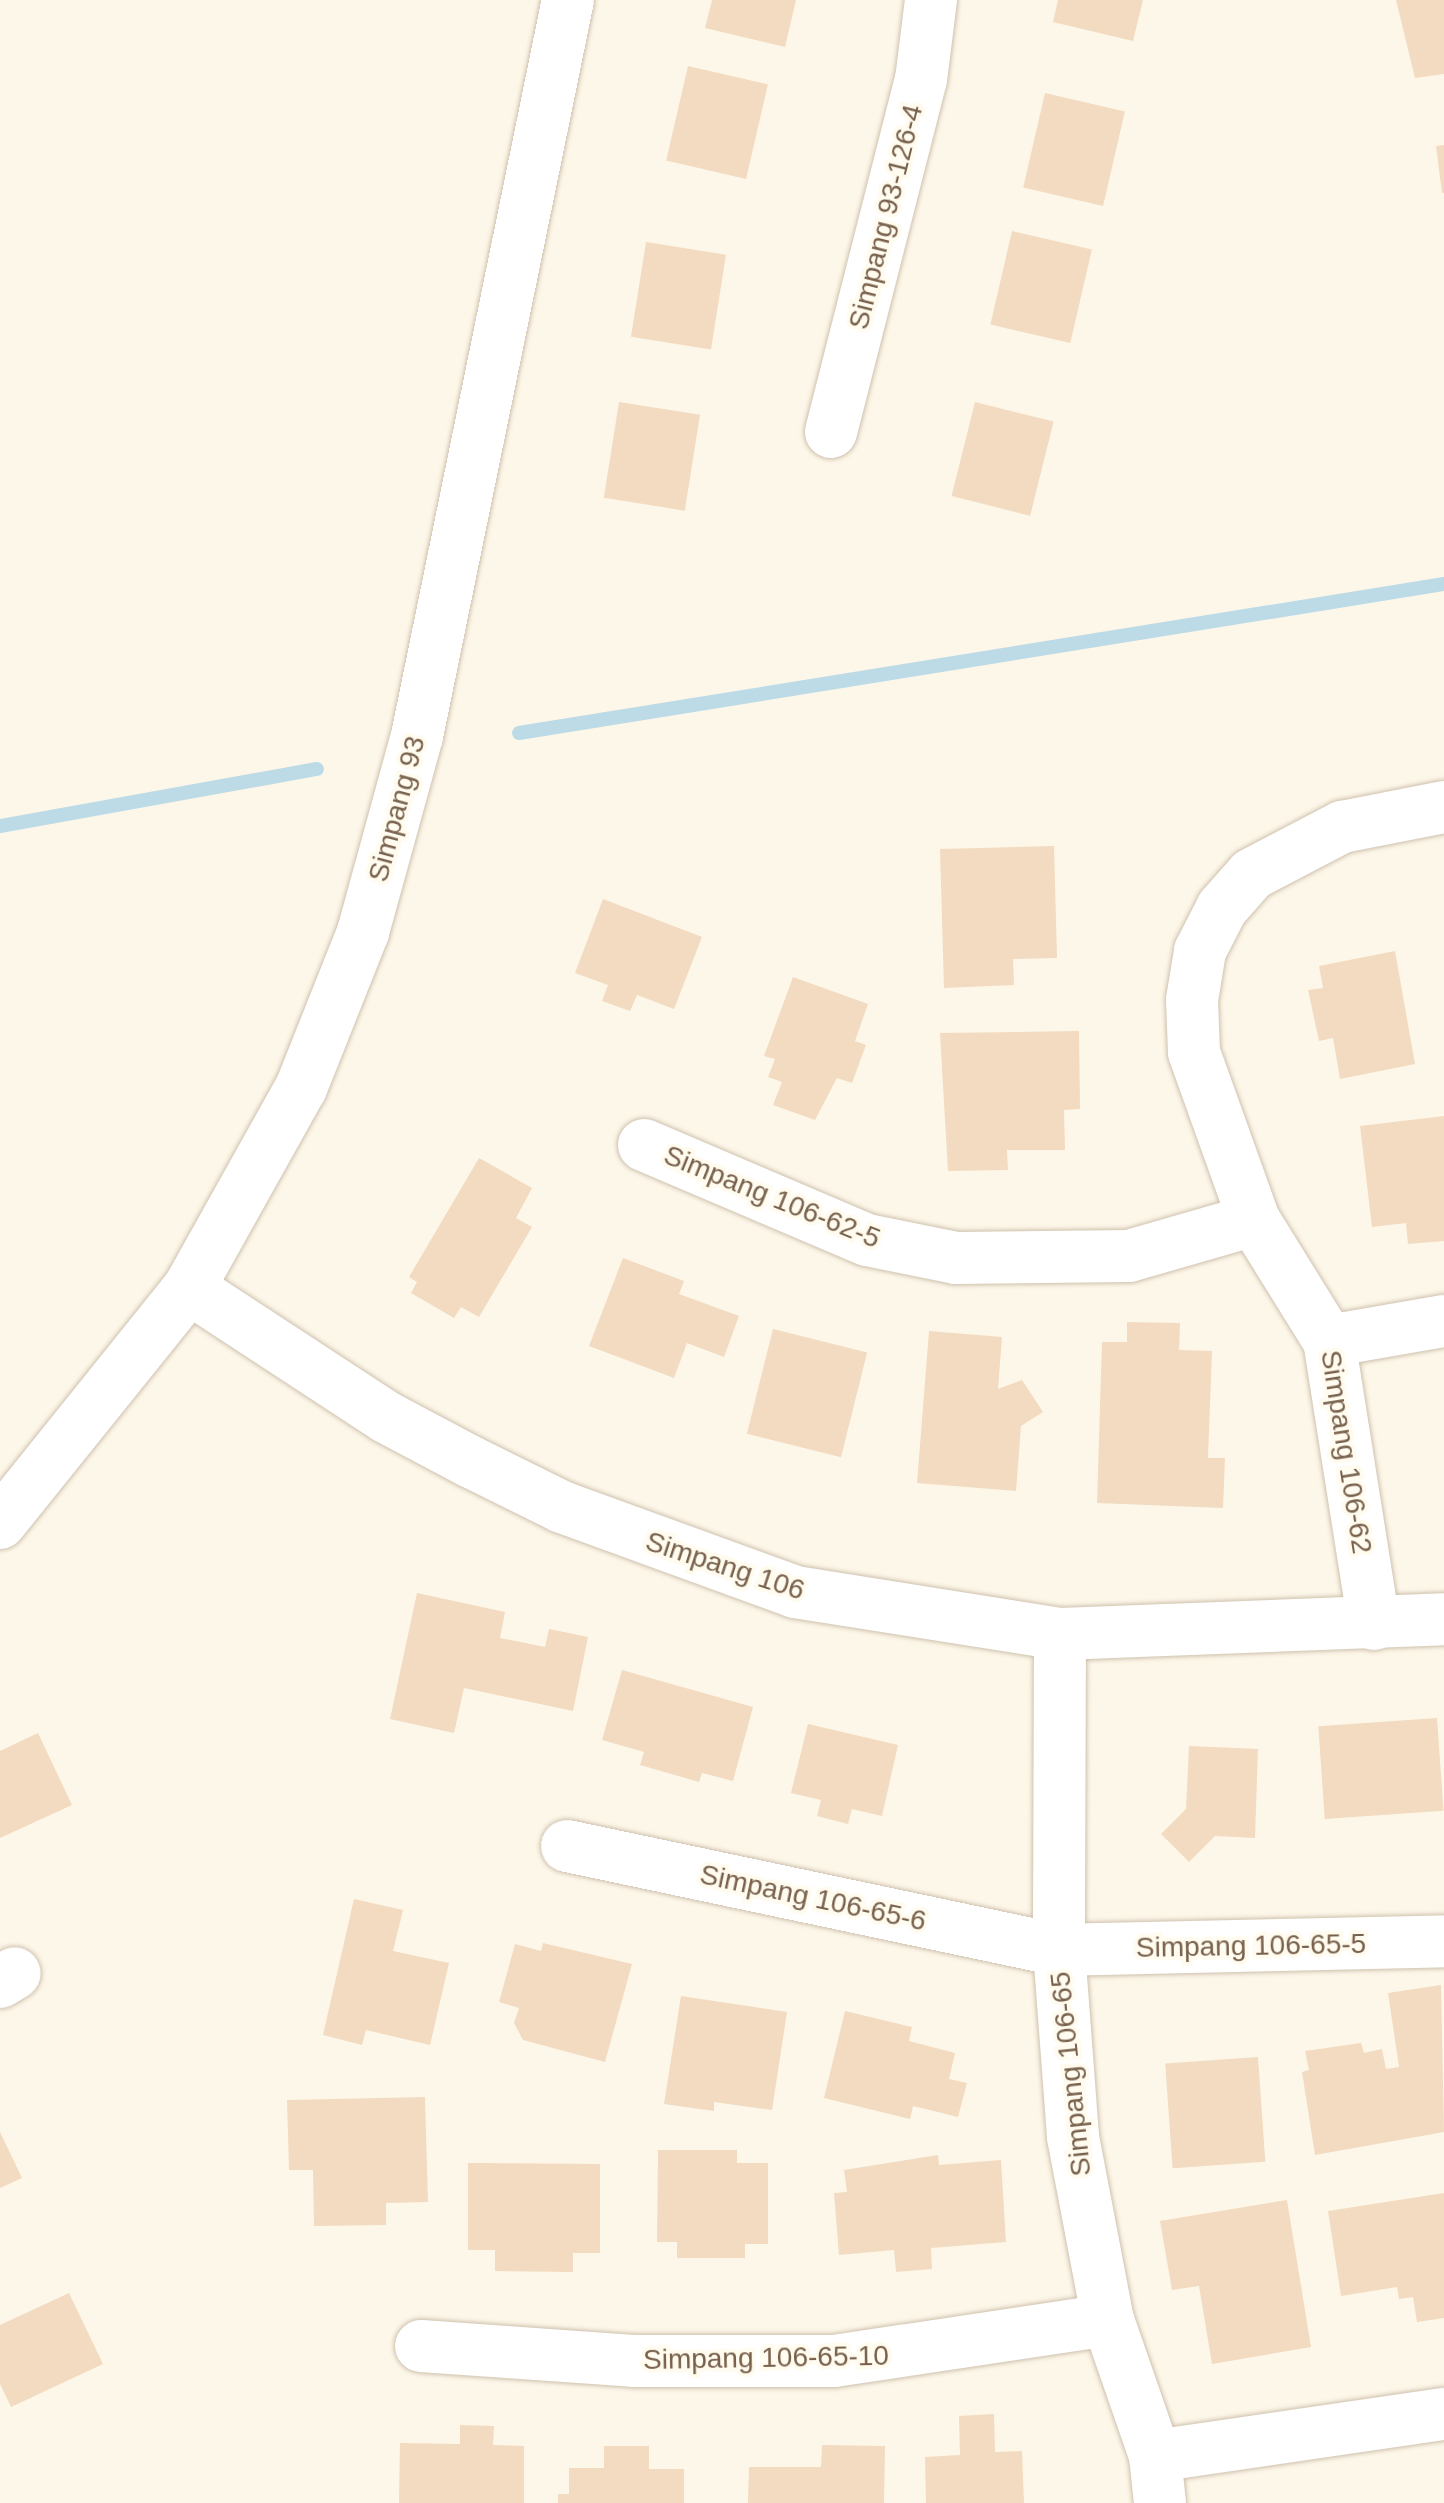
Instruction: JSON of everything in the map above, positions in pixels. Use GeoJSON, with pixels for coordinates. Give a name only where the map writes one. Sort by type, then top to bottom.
{"type":"FeatureCollection","features":[{"type":"Feature","properties":{"kind":"street","name":"Simpang 93"},"geometry":{"type":"LineString","coordinates":[[0,1523],[189,1288],[301,1088],[382,867],[417,736],[568,0]]}},
{"type":"Feature","properties":{"kind":"street","name":"Simpang 93-126-4"},"geometry":{"type":"LineString","coordinates":[[831,432],[922,80],[931,0]]}},
{"type":"Feature","properties":{"kind":"street","name":"Simpang 106-62"},"geometry":{"type":"LineString","coordinates":[[1374,1624],[1329,1341],[1254,1220],[1194,1052],[1192,1000],[1200,950],[1222,908],[1252,874],[1293,848],[1342,827],[1444,807]]}},
{"type":"Feature","properties":{"kind":"street","name":"Simpang 106-62-5"},"geometry":{"type":"LineString","coordinates":[[644,1145],[867,1240],[956,1258],[1129,1256],[1254,1220]]}},
{"type":"Feature","properties":{"kind":"street","name":"Simpang 106"},"geometry":{"type":"LineString","coordinates":[[189,1288],[386,1417],[562,1507],[794,1592],[1060,1634],[1444,1619]]}},
{"type":"Feature","properties":{"kind":"street"},"geometry":{"type":"LineString","coordinates":[[1329,1341],[1444,1321]]}},
{"type":"Feature","properties":{"kind":"street","name":"Simpang 106-65"},"geometry":{"type":"LineString","coordinates":[[1060,1634],[1058,1950],[1073,2137],[1108,2320],[1158,2480]]}},
{"type":"Feature","properties":{"kind":"street","name":"Simpang 106-65-6"},"geometry":{"type":"LineString","coordinates":[[567,1846],[1058,1950]]}},
{"type":"Feature","properties":{"kind":"street","name":"Simpang 106-65-5"},"geometry":{"type":"LineString","coordinates":[[1058,1950],[1444,1942]]}},
{"type":"Feature","properties":{"kind":"street","name":"Simpang 106-65-10"},"geometry":{"type":"LineString","coordinates":[[421,2346],[633,2362],[834,2362],[1108,2320]]}},
{"type":"Feature","properties":{"kind":"street"},"geometry":{"type":"LineString","coordinates":[[1158,2480],[1444,2414]]}},
{"type":"Feature","properties":{"kind":"building"},"geometry":{"type":"Polygon","coordinates":[[[712,0],[796,0],[785,47],[705,28],[712,0]]]}},
{"type":"Feature","properties":{"kind":"building"},"geometry":{"type":"Polygon","coordinates":[[[1058,0],[1143,0],[1133,41],[1053,22],[1058,0]]]}},
{"type":"Feature","properties":{"kind":"building"},"geometry":{"type":"Polygon","coordinates":[[[1396,0],[1444,0],[1444,74],[1415,78],[1396,0]]]}},
{"type":"Feature","properties":{"kind":"building"},"geometry":{"type":"Polygon","coordinates":[[[688,66],[768,84],[746,179],[666,161],[688,66]]]}},
{"type":"Feature","properties":{"kind":"building"},"geometry":{"type":"Polygon","coordinates":[[[1045,93],[1125,111],[1103,206],[1023,188],[1045,93]]]}},
{"type":"Feature","properties":{"kind":"building"},"geometry":{"type":"Polygon","coordinates":[[[1444,145],[1444,193],[1442,193],[1436,146],[1444,145]]]}},
{"type":"Feature","properties":{"kind":"building"},"geometry":{"type":"Polygon","coordinates":[[[1012,231],[1092,249],[1070,343],[990,325],[1012,231]]]}},
{"type":"Feature","properties":{"kind":"building"},"geometry":{"type":"Polygon","coordinates":[[[646,242],[726,255],[711,349],[631,337],[646,242]]]}},
{"type":"Feature","properties":{"kind":"building"},"geometry":{"type":"Polygon","coordinates":[[[619,402],[700,415],[685,511],[604,498],[619,402]]]}},
{"type":"Feature","properties":{"kind":"building"},"geometry":{"type":"Polygon","coordinates":[[[975,402],[1054,422],[1030,516],[952,496],[975,402]]]}},
{"type":"Feature","properties":{"kind":"building"},"geometry":{"type":"Polygon","coordinates":[[[1054,846],[1057,958],[1013,959],[1014,985],[944,988],[940,849],[1054,846]]]}},
{"type":"Feature","properties":{"kind":"building"},"geometry":{"type":"Polygon","coordinates":[[[603,899],[702,937],[674,1009],[637,995],[630,1011],[602,1001],[608,985],[575,973],[603,899]]]}},
{"type":"Feature","properties":{"kind":"building"},"geometry":{"type":"Polygon","coordinates":[[[1395,951],[1415,1064],[1340,1079],[1333,1038],[1319,1041],[1308,990],[1323,988],[1319,966],[1395,951]]]}},
{"type":"Feature","properties":{"kind":"building"},"geometry":{"type":"Polygon","coordinates":[[[793,977],[868,1004],[855,1041],[866,1045],[852,1083],[837,1078],[815,1120],[773,1105],[782,1082],[768,1077],[775,1059],[764,1056],[793,977]]]}},
{"type":"Feature","properties":{"kind":"building"},"geometry":{"type":"Polygon","coordinates":[[[1079,1031],[1080,1109],[1064,1110],[1065,1150],[1007,1150],[1008,1170],[948,1171],[940,1033],[1079,1031]]]}},
{"type":"Feature","properties":{"kind":"building"},"geometry":{"type":"Polygon","coordinates":[[[1444,1116],[1444,1241],[1408,1244],[1406,1223],[1372,1227],[1360,1126],[1444,1116]]]}},
{"type":"Feature","properties":{"kind":"building"},"geometry":{"type":"Polygon","coordinates":[[[479,1158],[532,1188],[516,1218],[532,1227],[479,1317],[461,1307],[454,1318],[411,1293],[417,1282],[409,1277],[479,1158]]]}},
{"type":"Feature","properties":{"kind":"building"},"geometry":{"type":"Polygon","coordinates":[[[623,1258],[684,1281],[679,1294],[739,1316],[724,1357],[687,1343],[674,1378],[589,1346],[623,1258]]]}},
{"type":"Feature","properties":{"kind":"building"},"geometry":{"type":"Polygon","coordinates":[[[1127,1322],[1180,1323],[1179,1350],[1212,1351],[1208,1458],[1225,1458],[1223,1508],[1097,1503],[1102,1342],[1127,1342],[1127,1322]]]}},
{"type":"Feature","properties":{"kind":"building"},"geometry":{"type":"Polygon","coordinates":[[[773,1329],[867,1352],[841,1457],[747,1434],[773,1329]]]}},
{"type":"Feature","properties":{"kind":"building"},"geometry":{"type":"Polygon","coordinates":[[[929,1331],[1002,1337],[998,1389],[1022,1380],[1043,1412],[1021,1426],[1016,1491],[917,1483],[929,1331]]]}},
{"type":"Feature","properties":{"kind":"building"},"geometry":{"type":"Polygon","coordinates":[[[417,1593],[505,1612],[500,1638],[545,1647],[549,1629],[588,1637],[573,1711],[464,1688],[454,1733],[390,1719],[417,1593]]]}},
{"type":"Feature","properties":{"kind":"building"},"geometry":{"type":"Polygon","coordinates":[[[622,1670],[753,1707],[733,1781],[702,1773],[699,1782],[640,1765],[644,1752],[602,1740],[622,1670]]]}},
{"type":"Feature","properties":{"kind":"building"},"geometry":{"type":"Polygon","coordinates":[[[1437,1718],[1443,1811],[1325,1819],[1318,1726],[1437,1718]]]}},
{"type":"Feature","properties":{"kind":"building"},"geometry":{"type":"Polygon","coordinates":[[[808,1724],[898,1745],[882,1816],[852,1809],[848,1824],[817,1816],[821,1800],[791,1793],[808,1724]]]}},
{"type":"Feature","properties":{"kind":"building"},"geometry":{"type":"Polygon","coordinates":[[[38,1733],[72,1805],[0,1838],[0,1751],[38,1733]]]}},
{"type":"Feature","properties":{"kind":"building"},"geometry":{"type":"Polygon","coordinates":[[[1189,1746],[1258,1749],[1255,1838],[1215,1836],[1189,1862],[1161,1834],[1186,1809],[1189,1746]]]}},
{"type":"Feature","properties":{"kind":"building"},"geometry":{"type":"Polygon","coordinates":[[[354,1899],[403,1910],[393,1951],[449,1963],[430,2045],[366,2030],[362,2045],[323,2035],[354,1899]]]}},
{"type":"Feature","properties":{"kind":"building"},"geometry":{"type":"Polygon","coordinates":[[[543,1943],[632,1964],[605,2062],[523,2040],[514,2023],[519,2008],[499,2002],[515,1944],[541,1951],[543,1943]]]}},
{"type":"Feature","properties":{"kind":"building"},"geometry":{"type":"Polygon","coordinates":[[[1441,1985],[1444,2132],[1315,2155],[1302,2072],[1309,2070],[1305,2051],[1361,2043],[1364,2053],[1382,2049],[1386,2069],[1399,2067],[1388,1993],[1441,1985]]]}},
{"type":"Feature","properties":{"kind":"building"},"geometry":{"type":"Polygon","coordinates":[[[681,1996],[787,2012],[772,2110],[714,2102],[714,2111],[664,2104],[681,1996]]]}},
{"type":"Feature","properties":{"kind":"building"},"geometry":{"type":"Polygon","coordinates":[[[845,2011],[912,2027],[909,2041],[955,2053],[949,2079],[967,2083],[958,2117],[913,2106],[910,2119],[824,2098],[845,2011]]]}},
{"type":"Feature","properties":{"kind":"building"},"geometry":{"type":"Polygon","coordinates":[[[1258,2057],[1265,2162],[1173,2168],[1165,2063],[1258,2057]]]}},
{"type":"Feature","properties":{"kind":"building"},"geometry":{"type":"Polygon","coordinates":[[[425,2097],[428,2202],[386,2203],[386,2225],[314,2226],[313,2170],[289,2170],[287,2100],[425,2097]]]}},
{"type":"Feature","properties":{"kind":"building"},"geometry":{"type":"Polygon","coordinates":[[[0,2132],[22,2178],[0,2188],[0,2132]]]}},
{"type":"Feature","properties":{"kind":"building"},"geometry":{"type":"Polygon","coordinates":[[[658,2150],[737,2150],[737,2163],[768,2163],[768,2244],[745,2244],[745,2258],[677,2258],[677,2242],[657,2242],[658,2150]]]}},
{"type":"Feature","properties":{"kind":"building"},"geometry":{"type":"Polygon","coordinates":[[[938,2155],[939,2165],[1001,2160],[1006,2242],[931,2248],[932,2269],[896,2272],[894,2250],[839,2255],[834,2193],[847,2192],[844,2170],[938,2155]]]}},
{"type":"Feature","properties":{"kind":"building"},"geometry":{"type":"Polygon","coordinates":[[[468,2163],[600,2164],[600,2253],[573,2253],[573,2272],[495,2271],[495,2250],[468,2250],[468,2163]]]}},
{"type":"Feature","properties":{"kind":"building"},"geometry":{"type":"Polygon","coordinates":[[[1444,2193],[1444,2318],[1417,2322],[1413,2297],[1399,2299],[1397,2287],[1341,2296],[1328,2211],[1444,2193]]]}},
{"type":"Feature","properties":{"kind":"building"},"geometry":{"type":"Polygon","coordinates":[[[1287,2200],[1311,2347],[1212,2364],[1199,2286],[1172,2290],[1160,2221],[1287,2200]]]}},
{"type":"Feature","properties":{"kind":"building"},"geometry":{"type":"Polygon","coordinates":[[[69,2293],[103,2364],[11,2407],[0,2384],[0,2325],[69,2293]]]}},
{"type":"Feature","properties":{"kind":"building"},"geometry":{"type":"Polygon","coordinates":[[[994,2414],[995,2452],[1022,2451],[1024,2503],[926,2503],[925,2457],[960,2455],[959,2416],[994,2414]]]}},
{"type":"Feature","properties":{"kind":"building"},"geometry":{"type":"Polygon","coordinates":[[[460,2425],[494,2426],[493,2445],[524,2446],[524,2503],[399,2503],[400,2443],[460,2444],[460,2425]]]}},
{"type":"Feature","properties":{"kind":"building"},"geometry":{"type":"Polygon","coordinates":[[[822,2445],[885,2446],[884,2503],[748,2503],[749,2467],[821,2467],[822,2445]]]}},
{"type":"Feature","properties":{"kind":"building"},"geometry":{"type":"Polygon","coordinates":[[[604,2446],[649,2446],[649,2469],[684,2469],[684,2503],[558,2503],[558,2494],[569,2494],[569,2468],[604,2468],[604,2446]]]}},
{"type":"Feature","properties":{"kind":"waterway"},"geometry":{"type":"LineString","coordinates":[[519,733],[1444,584]]}},
{"type":"Feature","properties":{"kind":"waterway"},"geometry":{"type":"LineString","coordinates":[[0,826],[317,769]]}}]}
